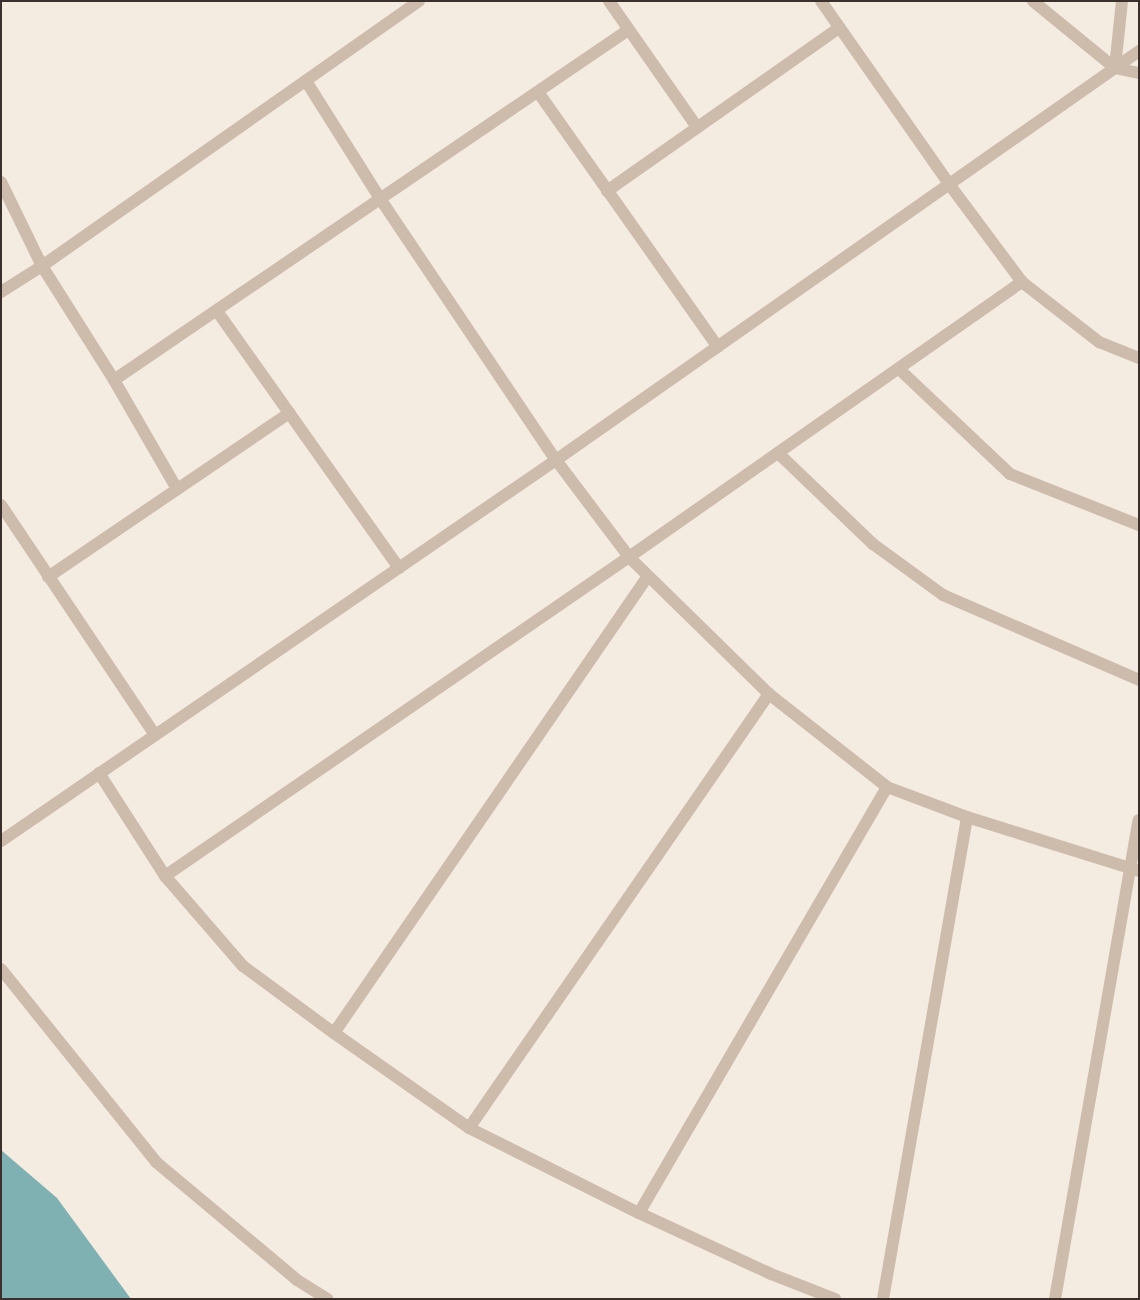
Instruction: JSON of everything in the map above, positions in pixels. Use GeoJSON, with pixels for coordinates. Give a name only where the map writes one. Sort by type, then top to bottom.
{"type":"FeatureCollection","features":[{"type":"Feature","properties":{"kind":"street"},"geometry":{"type":"LineString","coordinates":[[1,292],[42,266],[420,1]]}},
{"type":"Feature","properties":{"kind":"street"},"geometry":{"type":"LineString","coordinates":[[609,1],[698,127]]}},
{"type":"Feature","properties":{"kind":"street"},"geometry":{"type":"LineString","coordinates":[[821,1],[949,184],[1022,282],[1099,342],[1139,358]]}},
{"type":"Feature","properties":{"kind":"street"},"geometry":{"type":"LineString","coordinates":[[1033,1],[1115,68],[1139,74]]}},
{"type":"Feature","properties":{"kind":"street"},"geometry":{"type":"LineString","coordinates":[[1115,68],[1122,1]]}},
{"type":"Feature","properties":{"kind":"street"},"geometry":{"type":"LineString","coordinates":[[607,191],[839,28]]}},
{"type":"Feature","properties":{"kind":"street"},"geometry":{"type":"LineString","coordinates":[[114,380],[628,30]]}},
{"type":"Feature","properties":{"kind":"street"},"geometry":{"type":"LineString","coordinates":[[3,836],[155,735],[556,460],[1139,52]]}},
{"type":"Feature","properties":{"kind":"street"},"geometry":{"type":"LineString","coordinates":[[306,81],[380,200],[556,460],[630,557],[769,694],[887,787],[967,817],[1134,871]]}},
{"type":"Feature","properties":{"kind":"street"},"geometry":{"type":"LineString","coordinates":[[538,92],[718,347]]}},
{"type":"Feature","properties":{"kind":"street"},"geometry":{"type":"LineString","coordinates":[[1,182],[42,266],[114,380],[177,489]]}},
{"type":"Feature","properties":{"kind":"street"},"geometry":{"type":"LineString","coordinates":[[165,876],[630,557],[1022,282]]}},
{"type":"Feature","properties":{"kind":"street"},"geometry":{"type":"LineString","coordinates":[[217,311],[399,568]]}},
{"type":"Feature","properties":{"kind":"street"},"geometry":{"type":"LineString","coordinates":[[898,369],[1010,474],[1139,525]]}},
{"type":"Feature","properties":{"kind":"street"},"geometry":{"type":"LineString","coordinates":[[48,576],[289,413]]}},
{"type":"Feature","properties":{"kind":"street"},"geometry":{"type":"LineString","coordinates":[[778,453],[873,544],[943,595],[1139,680]]}},
{"type":"Feature","properties":{"kind":"street"},"geometry":{"type":"LineString","coordinates":[[1,505],[155,735]]}},
{"type":"Feature","properties":{"kind":"street"},"geometry":{"type":"LineString","coordinates":[[334,1033],[648,576]]}},
{"type":"Feature","properties":{"kind":"street"},"geometry":{"type":"LineString","coordinates":[[469,1128],[769,694]]}},
{"type":"Feature","properties":{"kind":"street"},"geometry":{"type":"LineString","coordinates":[[99,773],[165,876],[243,966],[334,1033],[469,1128],[639,1213],[772,1274],[835,1299]]}},
{"type":"Feature","properties":{"kind":"street"},"geometry":{"type":"LineString","coordinates":[[639,1213],[887,787]]}},
{"type":"Feature","properties":{"kind":"street"},"geometry":{"type":"LineString","coordinates":[[883,1299],[967,817]]}},
{"type":"Feature","properties":{"kind":"street"},"geometry":{"type":"LineString","coordinates":[[1055,1299],[1134,871],[1139,820]]}},
{"type":"Feature","properties":{"kind":"street"},"geometry":{"type":"LineString","coordinates":[[1,969],[156,1162],[297,1280],[328,1299]]}},
{"type":"Feature","properties":{"kind":"water"},"geometry":{"type":"Polygon","coordinates":[[[1,1150],[57,1198],[131,1299],[1,1299],[1,1150]]]}}]}
